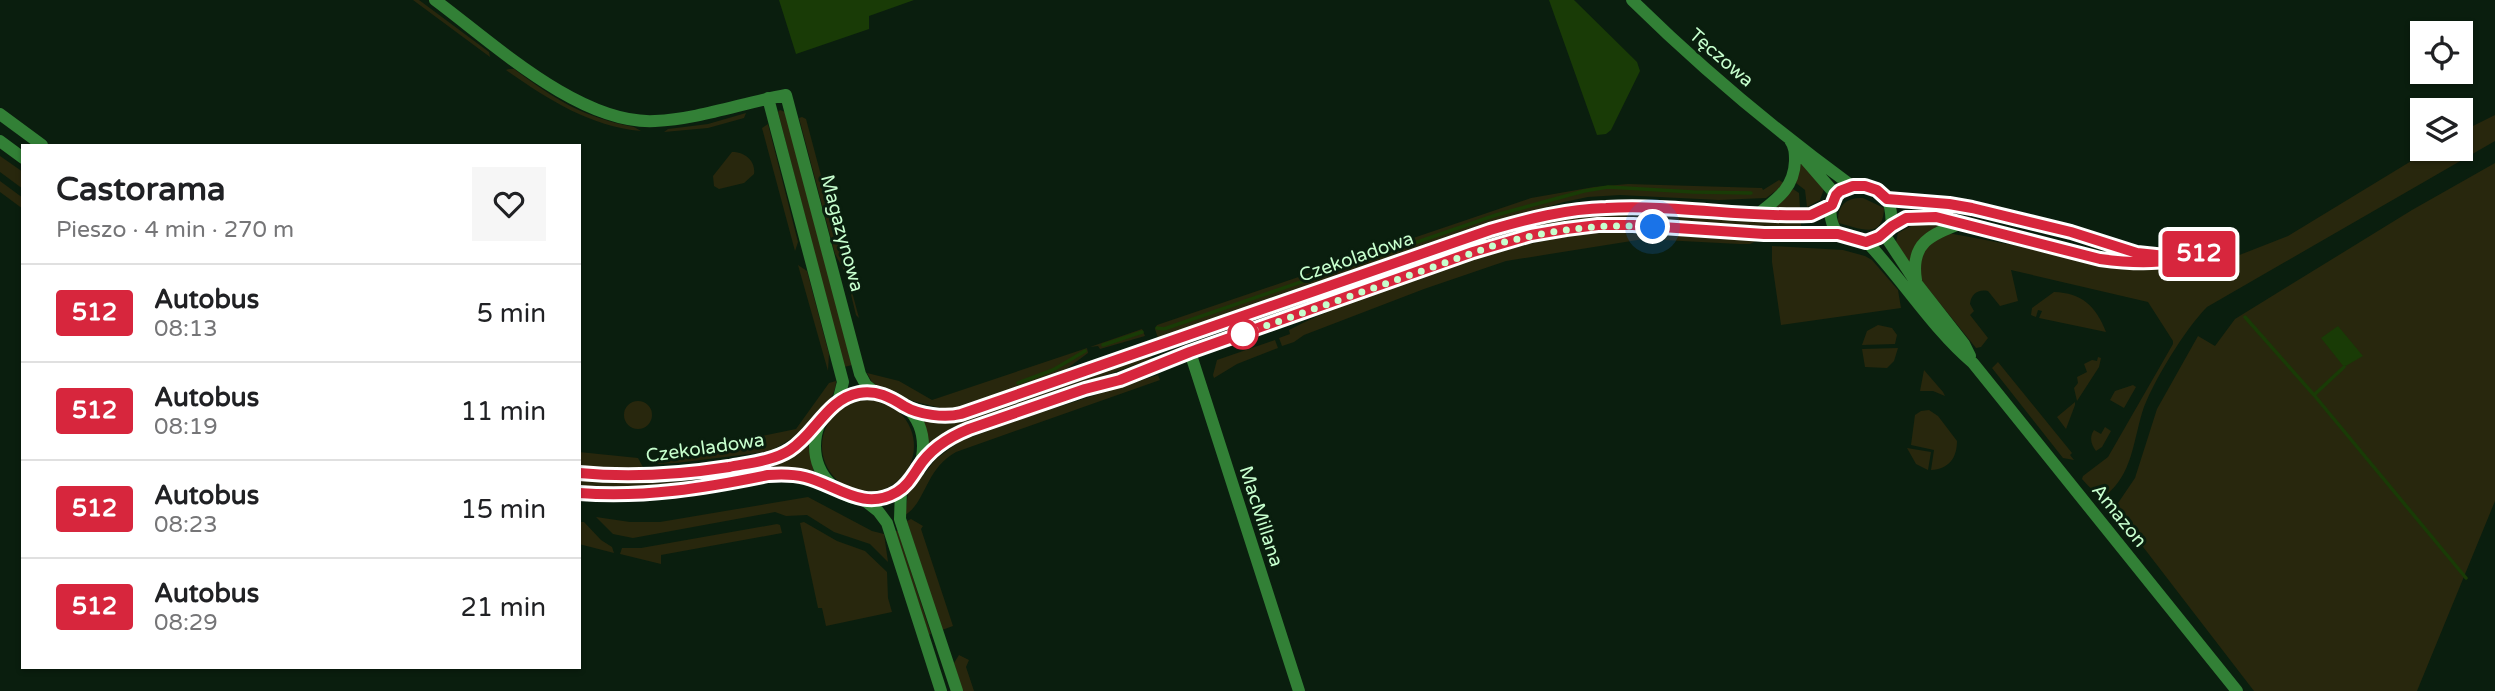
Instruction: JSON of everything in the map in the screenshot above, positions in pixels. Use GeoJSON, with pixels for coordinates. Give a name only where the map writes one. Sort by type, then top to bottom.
{"type":"FeatureCollection","features":[{"type":"Feature","properties":{"kind":"street","name":"Magazynowa"},"geometry":{"type":"LineString","coordinates":[[435,0],[547,83],[584,105],[613,115],[652,121],[676,119],[786,95],[859,371],[866,385],[876,393]]}},
{"type":"Feature","properties":{"kind":"street","name":"Tęczowa"},"geometry":{"type":"LineString","coordinates":[[1632,0],[1792,143],[1853,186]]}},
{"type":"Feature","properties":{"kind":"street","name":"Magazynowa"},"geometry":{"type":"LineString","coordinates":[[768,98],[843,382],[838,402]]}},
{"type":"Feature","properties":{"kind":"street"},"geometry":{"type":"LineString","coordinates":[[0,114],[41,144]]}},
{"type":"Feature","properties":{"kind":"street"},"geometry":{"type":"LineString","coordinates":[[0,141],[21,157]]}},
{"type":"Feature","properties":{"kind":"street"},"geometry":{"type":"LineString","coordinates":[[1792,143],[1834,200],[1832,222],[1838,234],[1866,242],[1884,234],[1892,226],[1891,208],[1887,199],[1871,187],[1853,186],[1834,200]]}},
{"type":"Feature","properties":{"kind":"street"},"geometry":{"type":"LineString","coordinates":[[1758,214],[1784,192],[1794,176],[1792,143]]}},
{"type":"Feature","properties":{"kind":"street","name":"Czekoladowa"},"geometry":{"type":"LineString","coordinates":[[905,406],[942,415],[954,416],[969,412],[1528,219],[1609,207],[1811,215],[1834,200]]}},
{"type":"Feature","properties":{"kind":"street"},"geometry":{"type":"LineString","coordinates":[[1917,284],[1914,269],[1919,249],[1927,238],[1962,223]]}},
{"type":"Feature","properties":{"kind":"street","name":"Czekoladowa"},"geometry":{"type":"LineString","coordinates":[[918,467],[952,436],[1085,389],[1152,369],[1190,352],[1473,252],[1531,235],[1598,225],[1764,234],[1838,234]]}},
{"type":"Feature","properties":{"kind":"street","name":"Amazon"},"geometry":{"type":"LineString","coordinates":[[1884,234],[1917,284],[1964,344],[1973,363]]}},
{"type":"Feature","properties":{"kind":"street","name":"Amazon"},"geometry":{"type":"LineString","coordinates":[[1866,242],[1952,345],[1973,363],[2236,691]]}},
{"type":"Feature","properties":{"kind":"street","name":"MacMillana"},"geometry":{"type":"LineString","coordinates":[[1190,352],[1299,691]]}},
{"type":"Feature","properties":{"kind":"street"},"geometry":{"type":"LineString","coordinates":[[864,500],[887,496],[901,489],[908,483],[922,456],[918,424],[905,406],[891,397],[876,393],[856,394],[838,402],[822,418],[815,442],[816,458],[822,474],[840,491],[864,500],[878,510],[887,523],[941,691]]}},
{"type":"Feature","properties":{"kind":"street","name":"Czekoladowa"},"geometry":{"type":"LineString","coordinates":[[581,473],[657,476],[748,464],[788,451],[803,440],[822,418]]}},
{"type":"Feature","properties":{"kind":"street","name":"Czekoladowa"},"geometry":{"type":"LineString","coordinates":[[581,493],[662,493],[782,474],[807,478],[840,491]]}},
{"type":"Feature","properties":{"kind":"street"},"geometry":{"type":"LineString","coordinates":[[901,489],[899,517],[957,691]]}},
{"type":"Feature","properties":{"kind":"street"},"geometry":{"type":"LineString","coordinates":[[931,660],[946,656]]}},
{"type":"Feature","properties":{"kind":"shaded area"},"geometry":{"type":"Polygon","coordinates":[[[413,0],[419,0],[489,52],[490,57],[413,0]]]}},
{"type":"Feature","properties":{"kind":"shaded area"},"geometry":{"type":"Polygon","coordinates":[[[779,0],[914,0],[869,16],[869,29],[796,54],[779,0]]]}},
{"type":"Feature","properties":{"kind":"shaded area"},"geometry":{"type":"Polygon","coordinates":[[[1549,0],[1574,0],[1637,62],[1640,71],[1611,130],[1606,134],[1597,135],[1549,0]]]}},
{"type":"Feature","properties":{"kind":"shaded area"},"geometry":{"type":"Polygon","coordinates":[[[514,69],[570,106],[641,131],[604,123],[570,110],[506,70],[514,69]]]}},
{"type":"Feature","properties":{"kind":"shaded area"},"geometry":{"type":"Polygon","coordinates":[[[778,112],[785,112],[852,365],[844,367],[778,112]]]}},
{"type":"Feature","properties":{"kind":"shaded area"},"geometry":{"type":"Polygon","coordinates":[[[746,113],[744,118],[708,128],[664,132],[668,129],[708,124],[746,113]]]}},
{"type":"Feature","properties":{"kind":"shaded area"},"geometry":{"type":"Polygon","coordinates":[[[2495,115],[2495,141],[2473,154],[2473,126],[2495,115]]]}},
{"type":"Feature","properties":{"kind":"shaded area"},"geometry":{"type":"Polygon","coordinates":[[[799,118],[806,119],[859,318],[846,274],[835,254],[799,118]]]}},
{"type":"Feature","properties":{"kind":"shaded area"},"geometry":{"type":"Polygon","coordinates":[[[768,124],[798,242],[795,251],[762,128],[768,124]]]}},
{"type":"Feature","properties":{"kind":"shaded area"},"geometry":{"type":"Polygon","coordinates":[[[732,152],[749,158],[754,174],[744,183],[719,189],[714,186],[713,176],[732,152]]]}},
{"type":"Feature","properties":{"kind":"shaded area"},"geometry":{"type":"Polygon","coordinates":[[[0,156],[21,171],[21,188],[0,172],[0,156]]]}},
{"type":"Feature","properties":{"kind":"shaded area"},"geometry":{"type":"Polygon","coordinates":[[[1799,160],[1824,189],[1820,200],[1807,207],[1805,190],[1796,183],[1799,160]]]}},
{"type":"Feature","properties":{"kind":"shaded area"},"geometry":{"type":"Polygon","coordinates":[[[2411,161],[2460,161],[2207,307],[2189,328],[2161,372],[2142,413],[2126,468],[2115,487],[2106,495],[2093,490],[2082,479],[2083,476],[2108,457],[2173,344],[2148,302],[2011,270],[2018,301],[2000,306],[1988,291],[1978,292],[1972,297],[1970,304],[1974,311],[1970,315],[1988,338],[1981,347],[1976,348],[1921,280],[1920,254],[1931,241],[1948,233],[2137,268],[2219,263],[2288,236],[2411,161]]]}},
{"type":"Feature","properties":{"kind":"shaded area"},"geometry":{"type":"Polygon","coordinates":[[[2495,163],[2495,501],[2417,691],[2254,691],[2137,539],[2133,542],[2112,512],[2135,478],[2157,409],[2198,336],[2215,346],[2235,319],[2412,210],[2495,163]]]}},
{"type":"Feature","properties":{"kind":"shaded area"},"geometry":{"type":"Polygon","coordinates":[[[1779,180],[1785,184],[1766,198],[1719,200],[1620,195],[1564,202],[1468,230],[1158,338],[1155,329],[1157,325],[1531,198],[1628,184],[1763,190],[1779,180]]]}},
{"type":"Feature","properties":{"kind":"shaded area"},"geometry":{"type":"Polygon","coordinates":[[[0,181],[21,197],[21,208],[0,192],[0,181]]]}},
{"type":"Feature","properties":{"kind":"shaded area"},"geometry":{"type":"Polygon","coordinates":[[[1793,189],[1799,193],[1800,208],[1775,208],[1793,189]]]}},
{"type":"Feature","properties":{"kind":"shaded area"},"geometry":{"type":"Polygon","coordinates":[[[1863,198],[1884,208],[1883,219],[1879,225],[1868,230],[1838,223],[1841,207],[1847,201],[1863,198]]]}},
{"type":"Feature","properties":{"kind":"shaded area"},"geometry":{"type":"Polygon","coordinates":[[[1602,214],[1801,222],[1801,229],[1643,220],[1589,220],[1553,225],[1484,242],[1306,303],[1324,294],[1495,234],[1566,218],[1602,214]]]}},
{"type":"Feature","properties":{"kind":"shaded area"},"geometry":{"type":"Polygon","coordinates":[[[1941,223],[1926,234],[1910,264],[1896,242],[1898,233],[1913,225],[1941,223]]]}},
{"type":"Feature","properties":{"kind":"shaded area"},"geometry":{"type":"Polygon","coordinates":[[[1606,232],[1758,240],[1750,244],[1739,244],[1644,239],[1506,261],[1424,289],[1304,335],[1294,342],[1282,346],[1279,338],[1290,334],[1289,330],[1333,310],[1457,265],[1529,244],[1606,232]]]}},
{"type":"Feature","properties":{"kind":"shaded area"},"geometry":{"type":"Polygon","coordinates":[[[1772,246],[1843,250],[1865,256],[1872,260],[1898,290],[1901,308],[1781,325],[1772,246]]]}},
{"type":"Feature","properties":{"kind":"shaded area"},"geometry":{"type":"Polygon","coordinates":[[[798,265],[807,271],[829,354],[828,371],[798,265]]]}},
{"type":"Feature","properties":{"kind":"shaded area"},"geometry":{"type":"Polygon","coordinates":[[[2054,292],[2073,295],[2087,303],[2098,315],[2106,332],[2039,318],[2042,311],[2038,310],[2036,317],[2031,315],[2032,308],[2054,292]]]}},
{"type":"Feature","properties":{"kind":"shaded area"},"geometry":{"type":"Polygon","coordinates":[[[1878,325],[1892,328],[1897,335],[1895,344],[1862,345],[1867,331],[1878,325]]]}},
{"type":"Feature","properties":{"kind":"shaded area"},"geometry":{"type":"Polygon","coordinates":[[[2338,326],[2363,356],[2344,367],[2321,338],[2338,326]]]}},
{"type":"Feature","properties":{"kind":"shaded area"},"geometry":{"type":"Polygon","coordinates":[[[1142,329],[1145,336],[1100,349],[1098,346],[1090,347],[1142,329]]]}},
{"type":"Feature","properties":{"kind":"shaded area"},"geometry":{"type":"Polygon","coordinates":[[[1275,340],[1278,348],[1237,364],[1214,378],[1217,360],[1275,340]]]}},
{"type":"Feature","properties":{"kind":"shaded area"},"geometry":{"type":"Polygon","coordinates":[[[1087,348],[1088,353],[1057,376],[958,408],[941,408],[916,402],[879,387],[867,373],[899,381],[932,400],[1087,348]]]}},
{"type":"Feature","properties":{"kind":"shaded area"},"geometry":{"type":"Polygon","coordinates":[[[1898,348],[1894,361],[1887,368],[1865,367],[1862,349],[1898,348]]]}},
{"type":"Feature","properties":{"kind":"shaded area"},"geometry":{"type":"Polygon","coordinates":[[[1151,355],[1152,359],[951,430],[929,447],[923,418],[942,422],[966,420],[1151,355]]]}},
{"type":"Feature","properties":{"kind":"shaded area"},"geometry":{"type":"Polygon","coordinates":[[[2098,357],[2101,358],[2099,367],[2077,401],[2074,388],[2078,383],[2077,377],[2087,372],[2084,364],[2097,361],[2098,357]]]}},
{"type":"Feature","properties":{"kind":"shaded area"},"geometry":{"type":"Polygon","coordinates":[[[1998,362],[2072,453],[2070,455],[2074,460],[2063,458],[1992,368],[1998,362]]]}},
{"type":"Feature","properties":{"kind":"shaded area"},"geometry":{"type":"Polygon","coordinates":[[[1924,370],[1945,396],[1933,391],[1920,391],[1924,370]]]}},
{"type":"Feature","properties":{"kind":"shaded area"},"geometry":{"type":"Polygon","coordinates":[[[1158,375],[1160,380],[956,452],[938,467],[912,510],[905,515],[908,494],[936,459],[960,441],[1158,375]]]}},
{"type":"Feature","properties":{"kind":"shaded area"},"geometry":{"type":"Polygon","coordinates":[[[836,381],[834,391],[820,413],[799,433],[777,448],[767,452],[676,463],[659,464],[649,459],[796,429],[829,383],[836,381]]]}},
{"type":"Feature","properties":{"kind":"shaded area"},"geometry":{"type":"Polygon","coordinates":[[[2133,385],[2136,387],[2124,408],[2110,400],[2115,391],[2133,385]]]}},
{"type":"Feature","properties":{"kind":"shaded area"},"geometry":{"type":"Polygon","coordinates":[[[868,400],[886,404],[900,414],[910,428],[914,446],[910,464],[900,478],[886,488],[868,492],[850,488],[836,478],[826,464],[822,446],[826,428],[836,414],[850,404],[868,400]]]}},
{"type":"Feature","properties":{"kind":"shaded area"},"geometry":{"type":"Polygon","coordinates":[[[638,401],[648,405],[652,415],[648,425],[638,429],[628,425],[624,415],[628,405],[638,401]]]}},
{"type":"Feature","properties":{"kind":"shaded area"},"geometry":{"type":"Polygon","coordinates":[[[2075,402],[2075,405],[2066,429],[2057,417],[2075,402]]]}},
{"type":"Feature","properties":{"kind":"shaded area"},"geometry":{"type":"Polygon","coordinates":[[[1929,410],[1938,416],[1957,441],[1951,462],[1931,470],[1934,450],[1911,445],[1915,415],[1929,410]]]}},
{"type":"Feature","properties":{"kind":"shaded area"},"geometry":{"type":"Polygon","coordinates":[[[2105,427],[2111,431],[2102,447],[2096,451],[2091,441],[2092,433],[2094,430],[2101,434],[2105,427]]]}},
{"type":"Feature","properties":{"kind":"shaded area"},"geometry":{"type":"Polygon","coordinates":[[[808,444],[814,473],[782,468],[732,475],[787,457],[808,444]]]}},
{"type":"Feature","properties":{"kind":"shaded area"},"geometry":{"type":"Polygon","coordinates":[[[1907,448],[1931,452],[1928,470],[1916,464],[1907,448]]]}},
{"type":"Feature","properties":{"kind":"shaded area"},"geometry":{"type":"Polygon","coordinates":[[[581,452],[638,458],[644,469],[581,466],[581,452]]]}},
{"type":"Feature","properties":{"kind":"shaded area"},"geometry":{"type":"Polygon","coordinates":[[[729,475],[660,487],[581,486],[581,480],[666,482],[729,475]]]}},
{"type":"Feature","properties":{"kind":"shaded area"},"geometry":{"type":"Polygon","coordinates":[[[808,497],[872,531],[884,534],[888,562],[870,544],[834,532],[807,515],[786,516],[775,512],[633,538],[613,534],[596,517],[630,522],[660,522],[808,497]]]}},
{"type":"Feature","properties":{"kind":"shaded area"},"geometry":{"type":"Polygon","coordinates":[[[911,519],[923,526],[921,529],[953,626],[942,630],[907,521],[911,519]]]}},
{"type":"Feature","properties":{"kind":"shaded area"},"geometry":{"type":"Polygon","coordinates":[[[581,522],[612,547],[614,553],[581,545],[581,522]]]}},
{"type":"Feature","properties":{"kind":"shaded area"},"geometry":{"type":"Polygon","coordinates":[[[804,522],[837,541],[865,551],[887,572],[888,598],[892,612],[826,626],[822,608],[818,608],[800,523],[804,522]]]}},
{"type":"Feature","properties":{"kind":"shaded area"},"geometry":{"type":"Polygon","coordinates":[[[780,525],[782,533],[661,555],[661,564],[620,554],[622,548],[641,548],[780,525]]]}},
{"type":"Feature","properties":{"kind":"shaded area"},"geometry":{"type":"Polygon","coordinates":[[[895,531],[898,531],[931,634],[929,635],[895,531]]]}},
{"type":"Feature","properties":{"kind":"shaded area"},"geometry":{"type":"Polygon","coordinates":[[[959,655],[969,660],[966,667],[974,691],[962,691],[954,663],[959,655]]]}},
{"type":"Feature","properties":{"kind":"waterway"},"geometry":{"type":"LineString","coordinates":[[1157,328],[1164,329],[1496,215],[1584,191],[1608,187],[1751,193]]}},
{"type":"Feature","properties":{"kind":"waterway"},"geometry":{"type":"LineString","coordinates":[[2245,317],[2314,395],[2466,578]]}},
{"type":"Feature","properties":{"kind":"waterway"},"geometry":{"type":"LineString","coordinates":[[1103,345],[1142,332]]}},
{"type":"Feature","properties":{"kind":"waterway"},"geometry":{"type":"LineString","coordinates":[[1018,383],[1053,370],[1085,351]]}},
{"type":"Feature","properties":{"kind":"waterway"},"geometry":{"type":"LineString","coordinates":[[2314,395],[2344,367]]}},
{"type":"Feature","properties":{"kind":"bus line","name":"512"},"geometry":{"type":"LineString","coordinates":[[581,473],[674,475],[748,464],[781,455],[803,440],[838,402],[862,392],[884,394],[917,410],[954,416],[1021,395],[1490,230],[1528,219],[1587,209],[1609,207],[1811,215],[1832,205],[1840,191],[1859,185],[1871,187],[1887,199],[1972,208],[2071,232],[2137,253],[2175,257],[2202,254],[2173,262],[2100,259],[1936,217],[1906,218],[1884,234],[1866,242],[1830,233],[1764,234],[1633,225],[1566,229],[1531,235],[1473,252],[1190,352],[1120,380],[1085,389],[969,429],[940,445],[918,467],[908,483],[880,499],[856,498],[807,478],[782,474],[684,491],[619,495],[581,493]]}},
{"type":"Feature","properties":{"kind":"route"},"geometry":{"type":"LineString","coordinates":[[1243,334],[1400,277],[1531,235],[1598,225],[1653,227]]}}]}
